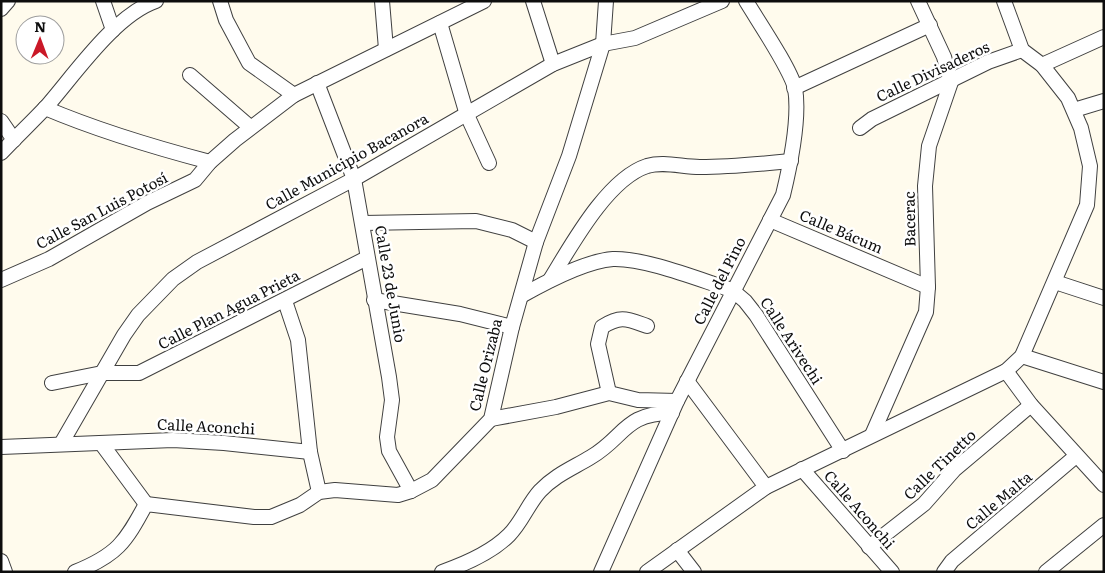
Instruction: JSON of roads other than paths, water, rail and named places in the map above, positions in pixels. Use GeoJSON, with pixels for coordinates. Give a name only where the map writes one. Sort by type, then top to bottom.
{"type":"FeatureCollection","features":[{"type":"Feature","properties":{"kind":"street"},"geometry":{"type":"LineString","coordinates":[[1,9],[8,1]]}},
{"type":"Feature","properties":{"kind":"street"},"geometry":{"type":"LineString","coordinates":[[103,1],[114,30]]}},
{"type":"Feature","properties":{"kind":"street"},"geometry":{"type":"LineString","coordinates":[[1,153],[45,108],[132,12],[156,1]]}},
{"type":"Feature","properties":{"kind":"street"},"geometry":{"type":"LineString","coordinates":[[220,1],[226,20],[250,63],[294,95]]}},
{"type":"Feature","properties":{"kind":"street"},"geometry":{"type":"LineString","coordinates":[[382,1],[386,48]]}},
{"type":"Feature","properties":{"kind":"street","name":"Calle San Luis Potosí"},"geometry":{"type":"LineString","coordinates":[[1,280],[49,258],[147,203],[187,185],[202,174],[210,162],[250,127],[294,95],[484,1]]}},
{"type":"Feature","properties":{"kind":"street"},"geometry":{"type":"LineString","coordinates":[[533,1],[553,64]]}},
{"type":"Feature","properties":{"kind":"street","name":"Calle Orizaba"},"geometry":{"type":"LineString","coordinates":[[146,504],[254,517],[271,517],[300,504],[319,492],[335,490],[398,495],[411,491],[432,480],[491,419],[512,327],[536,242],[568,156],[603,44],[606,1]]}},
{"type":"Feature","properties":{"kind":"street","name":"Calle Municipio Bacanora"},"geometry":{"type":"LineString","coordinates":[[61,444],[138,314],[173,279],[197,262],[354,179],[553,64],[603,44],[635,38],[722,1]]}},
{"type":"Feature","properties":{"kind":"street","name":"Calle del Pino"},"geometry":{"type":"LineString","coordinates":[[601,572],[674,407],[732,290],[783,195],[791,161],[796,104],[794,88],[746,1]]}},
{"type":"Feature","properties":{"kind":"street"},"geometry":{"type":"LineString","coordinates":[[918,1],[944,57],[951,82]]}},
{"type":"Feature","properties":{"kind":"street"},"geometry":{"type":"LineString","coordinates":[[647,572],[766,487],[843,451],[872,434],[1006,371],[1022,356],[1087,205],[1090,187],[1090,166],[1081,128],[1068,98],[1042,65],[1022,50],[1004,1]]}},
{"type":"Feature","properties":{"kind":"street"},"geometry":{"type":"LineString","coordinates":[[440,23],[466,115],[489,163]]}},
{"type":"Feature","properties":{"kind":"street"},"geometry":{"type":"LineString","coordinates":[[794,88],[930,25]]}},
{"type":"Feature","properties":{"kind":"street"},"geometry":{"type":"LineString","coordinates":[[1042,65],[1104,37]]}},
{"type":"Feature","properties":{"kind":"street","name":"Calle Divisaderos"},"geometry":{"type":"LineString","coordinates":[[860,128],[872,119],[951,82],[988,62],[1022,50]]}},
{"type":"Feature","properties":{"kind":"street"},"geometry":{"type":"LineString","coordinates":[[190,76],[250,127]]}},
{"type":"Feature","properties":{"kind":"street","name":"Bacerac"},"geometry":{"type":"LineString","coordinates":[[872,434],[926,312],[928,287],[925,186],[930,146],[951,82]]}},
{"type":"Feature","properties":{"kind":"street","name":"Calle 23 de Junio"},"geometry":{"type":"LineString","coordinates":[[317,84],[354,179],[392,400],[387,436],[389,451],[411,491]]}},
{"type":"Feature","properties":{"kind":"street"},"geometry":{"type":"LineString","coordinates":[[1074,110],[1104,101]]}},
{"type":"Feature","properties":{"kind":"street"},"geometry":{"type":"LineString","coordinates":[[45,108],[89,127],[132,141],[210,162]]}},
{"type":"Feature","properties":{"kind":"street"},"geometry":{"type":"LineString","coordinates":[[1,121],[14,140]]}},
{"type":"Feature","properties":{"kind":"street"},"geometry":{"type":"LineString","coordinates":[[550,280],[577,236],[605,198],[635,171],[661,164],[689,167],[722,167],[791,161]]}},
{"type":"Feature","properties":{"kind":"street","name":"Calle Bácum"},"geometry":{"type":"LineString","coordinates":[[770,220],[928,287]]}},
{"type":"Feature","properties":{"kind":"street"},"geometry":{"type":"LineString","coordinates":[[363,223],[476,221],[512,230],[536,242]]}},
{"type":"Feature","properties":{"kind":"street","name":"Calle Plan Agua Prieta"},"geometry":{"type":"LineString","coordinates":[[52,383],[102,373],[138,373],[285,301],[367,258]]}},
{"type":"Feature","properties":{"kind":"street","name":"Calle Arivechi"},"geometry":{"type":"LineString","coordinates":[[521,296],[550,280],[612,259],[633,261],[732,290],[746,301],[756,315],[843,451]]}},
{"type":"Feature","properties":{"kind":"street"},"geometry":{"type":"LineString","coordinates":[[1055,282],[1104,298]]}},
{"type":"Feature","properties":{"kind":"street"},"geometry":{"type":"LineString","coordinates":[[374,300],[460,314],[512,327]]}},
{"type":"Feature","properties":{"kind":"street"},"geometry":{"type":"LineString","coordinates":[[285,301],[298,340],[310,452],[319,492]]}},
{"type":"Feature","properties":{"kind":"street"},"geometry":{"type":"LineString","coordinates":[[609,393],[598,344],[602,327],[614,320],[624,318],[647,326]]}},
{"type":"Feature","properties":{"kind":"street"},"geometry":{"type":"LineString","coordinates":[[1022,356],[1104,382]]}},
{"type":"Feature","properties":{"kind":"street"},"geometry":{"type":"LineString","coordinates":[[1006,371],[1031,405],[1104,485]]}},
{"type":"Feature","properties":{"kind":"street"},"geometry":{"type":"LineString","coordinates":[[687,381],[766,487]]}},
{"type":"Feature","properties":{"kind":"street"},"geometry":{"type":"LineString","coordinates":[[491,419],[556,407],[609,393],[674,407]]}},
{"type":"Feature","properties":{"kind":"street","name":"Calle Tinetto"},"geometry":{"type":"LineString","coordinates":[[870,547],[924,504],[954,470],[1031,405]]}},
{"type":"Feature","properties":{"kind":"street"},"geometry":{"type":"LineString","coordinates":[[444,572],[488,551],[509,534],[539,492],[552,480],[593,457],[630,423],[644,416],[674,407]]}},
{"type":"Feature","properties":{"kind":"street","name":"Calle Aconchi"},"geometry":{"type":"LineString","coordinates":[[101,443],[141,440],[224,442],[310,452]]}},
{"type":"Feature","properties":{"kind":"street"},"geometry":{"type":"LineString","coordinates":[[1,447],[101,443],[146,504],[126,538],[114,551],[105,559],[76,572]]}},
{"type":"Feature","properties":{"kind":"street","name":"Calle Malta"},"geometry":{"type":"LineString","coordinates":[[944,572],[952,561],[1076,456]]}},
{"type":"Feature","properties":{"kind":"street","name":"Calle Aconchi"},"geometry":{"type":"LineString","coordinates":[[802,470],[892,572]]}},
{"type":"Feature","properties":{"kind":"street"},"geometry":{"type":"LineString","coordinates":[[1046,572],[1104,525]]}},
{"type":"Feature","properties":{"kind":"street"},"geometry":{"type":"LineString","coordinates":[[677,550],[694,572]]}},
{"type":"Feature","properties":{"kind":"street"},"geometry":{"type":"LineString","coordinates":[[1,560],[5,572]]}}]}
